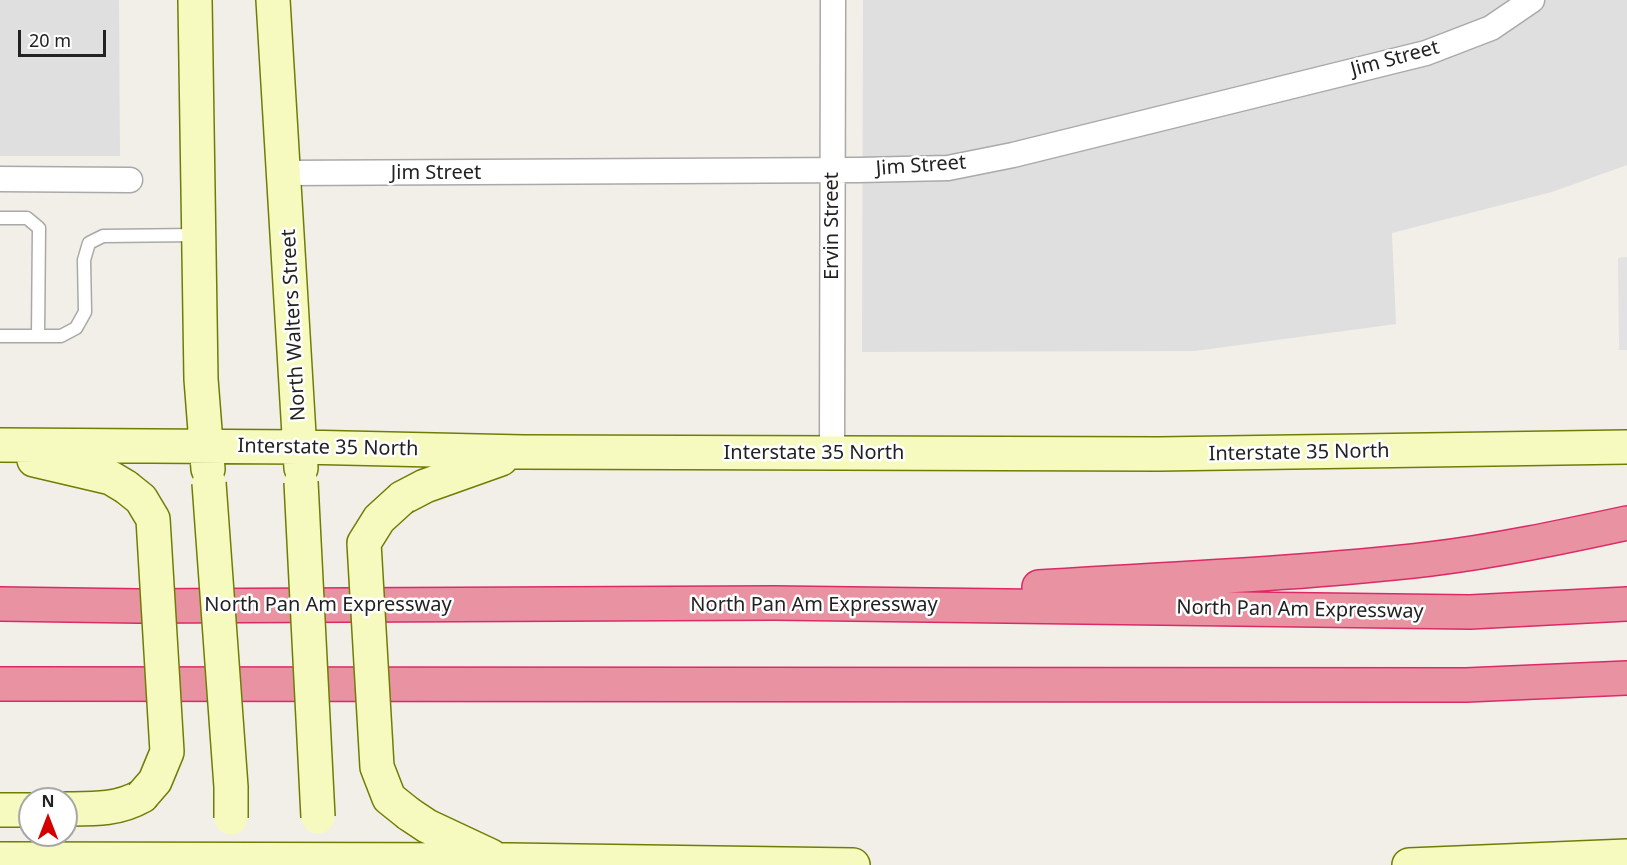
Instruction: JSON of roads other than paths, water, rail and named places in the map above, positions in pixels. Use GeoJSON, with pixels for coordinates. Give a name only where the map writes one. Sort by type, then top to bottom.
{"type":"FeatureCollection","features":[{"type":"Feature","properties":{"kind":"highway"},"geometry":{"type":"LineString","coordinates":[[774,603],[1354,567],[1443,557],[1627,523]]}},
{"type":"Feature","properties":{"kind":"highway"},"geometry":{"type":"LineString","coordinates":[[0,597],[139,606]]}},
{"type":"Feature","properties":{"kind":"highway","name":"North Pan Am Expressway"},"geometry":{"type":"LineString","coordinates":[[0,604],[139,606],[774,603],[1470,612],[1627,604]]}},
{"type":"Feature","properties":{"kind":"highway"},"geometry":{"type":"LineString","coordinates":[[0,684],[130,686],[1466,685],[1627,678]]}},
{"type":"Feature","properties":{"kind":"highway"},"geometry":{"type":"LineString","coordinates":[[0,699],[130,686]]}},
{"type":"Feature","properties":{"kind":"main road"},"geometry":{"type":"LineString","coordinates":[[195,0],[201,379],[231,788],[231,862]]}},
{"type":"Feature","properties":{"kind":"main road","name":"North Walters Street"},"geometry":{"type":"LineString","coordinates":[[273,0],[301,447],[318,817],[318,862]]}},
{"type":"Feature","properties":{"kind":"main road","name":"Interstate 35 North"},"geometry":{"type":"LineString","coordinates":[[0,446],[301,447],[523,452],[1218,454],[1627,447]]}},
{"type":"Feature","properties":{"kind":"main road"},"geometry":{"type":"LineString","coordinates":[[500,860],[427,826],[389,798],[377,768],[364,543],[379,519],[402,498],[425,486],[523,452]]}},
{"type":"Feature","properties":{"kind":"main road"},"geometry":{"type":"LineString","coordinates":[[0,453],[111,478],[141,499],[153,519],[167,752],[155,781],[142,796],[128,804],[101,809],[78,809]]}},
{"type":"Feature","properties":{"kind":"main road"},"geometry":{"type":"LineString","coordinates":[[0,810],[18,810]]}},
{"type":"Feature","properties":{"kind":"main road"},"geometry":{"type":"LineString","coordinates":[[1409,865],[1627,856]]}},
{"type":"Feature","properties":{"kind":"main road"},"geometry":{"type":"LineString","coordinates":[[0,859],[231,862],[500,860],[853,865]]}},
{"type":"Feature","properties":{"kind":"street","name":"Ervin Street"},"geometry":{"type":"LineString","coordinates":[[832,452],[833,0]]}},
{"type":"Feature","properties":{"kind":"street","name":"Jim Street"},"geometry":{"type":"LineString","coordinates":[[285,173],[832,171],[948,168],[1036,149],[1426,53],[1491,28],[1532,0]]}},
{"type":"Feature","properties":{"kind":"street"},"geometry":{"type":"LineString","coordinates":[[0,179],[130,180]]}},
{"type":"Feature","properties":{"kind":"lane"},"geometry":{"type":"LineString","coordinates":[[0,218],[27,218],[39,228],[38,336]]}},
{"type":"Feature","properties":{"kind":"lane"},"geometry":{"type":"LineString","coordinates":[[0,336],[61,336],[76,328],[85,312],[84,260],[89,243],[103,236],[199,235]]}}]}
